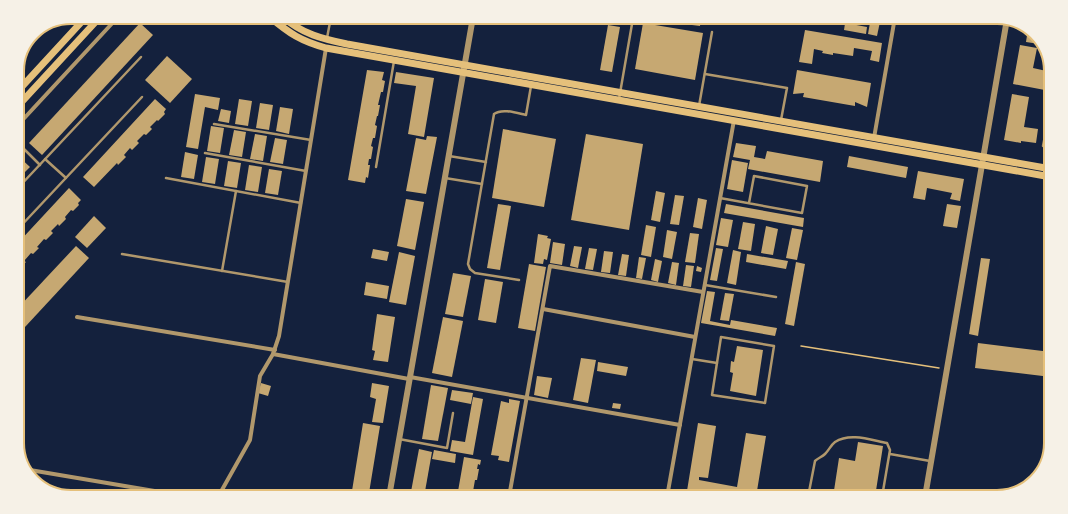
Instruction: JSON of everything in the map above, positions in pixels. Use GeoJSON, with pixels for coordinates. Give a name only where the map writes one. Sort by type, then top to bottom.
{"type":"FeatureCollection","features":[{"type":"Feature","properties":{"kind":"main road"},"geometry":{"type":"LineString","coordinates":[[24,84],[80,24]]}},
{"type":"Feature","properties":{"kind":"main road"},"geometry":{"type":"LineString","coordinates":[[24,99],[94,24]]}},
{"type":"Feature","properties":{"kind":"main road"},"geometry":{"type":"LineString","coordinates":[[278,24],[296,37],[326,48],[531,84],[699,106],[874,138],[1044,175]]}},
{"type":"Feature","properties":{"kind":"main road"},"geometry":{"type":"LineString","coordinates":[[292,24],[312,36],[327,40],[465,65],[734,120],[983,161],[1044,168]]}},
{"type":"Feature","properties":{"kind":"street"},"geometry":{"type":"LineString","coordinates":[[24,118],[112,24]]}},
{"type":"Feature","properties":{"kind":"street"},"geometry":{"type":"LineString","coordinates":[[390,490],[472,24]]}},
{"type":"Feature","properties":{"kind":"street"},"geometry":{"type":"LineString","coordinates":[[874,138],[894,24]]}},
{"type":"Feature","properties":{"kind":"street"},"geometry":{"type":"LineString","coordinates":[[926,490],[1006,25]]}},
{"type":"Feature","properties":{"kind":"street"},"geometry":{"type":"LineString","coordinates":[[222,490],[250,440],[260,376],[274,352],[279,336],[326,48]]}},
{"type":"Feature","properties":{"kind":"street"},"geometry":{"type":"LineString","coordinates":[[668,490],[734,120]]}},
{"type":"Feature","properties":{"kind":"street"},"geometry":{"type":"LineString","coordinates":[[510,490],[550,266],[703,292]]}},
{"type":"Feature","properties":{"kind":"street"},"geometry":{"type":"LineString","coordinates":[[543,309],[695,337]]}},
{"type":"Feature","properties":{"kind":"street"},"geometry":{"type":"LineString","coordinates":[[77,317],[410,378],[680,424]]}},
{"type":"Feature","properties":{"kind":"street"},"geometry":{"type":"LineString","coordinates":[[32,469],[150,490]]}},
{"type":"Feature","properties":{"kind":"lane"},"geometry":{"type":"LineString","coordinates":[[327,40],[330,24]]}},
{"type":"Feature","properties":{"kind":"lane"},"geometry":{"type":"LineString","coordinates":[[620,96],[632,24]]}},
{"type":"Feature","properties":{"kind":"lane"},"geometry":{"type":"LineString","coordinates":[[699,106],[712,32]]}},
{"type":"Feature","properties":{"kind":"lane"},"geometry":{"type":"LineString","coordinates":[[24,181],[141,57]]}},
{"type":"Feature","properties":{"kind":"lane"},"geometry":{"type":"LineString","coordinates":[[376,167],[394,60]]}},
{"type":"Feature","properties":{"kind":"lane"},"geometry":{"type":"LineString","coordinates":[[705,74],[787,88],[781,121]]}},
{"type":"Feature","properties":{"kind":"lane"},"geometry":{"type":"LineString","coordinates":[[519,280],[475,273],[470,270],[468,264],[494,114],[497,111],[501,111],[526,115],[531,84]]}},
{"type":"Feature","properties":{"kind":"lane"},"geometry":{"type":"LineString","coordinates":[[24,223],[142,97]]}},
{"type":"Feature","properties":{"kind":"lane"},"geometry":{"type":"LineString","coordinates":[[214,124],[311,140]]}},
{"type":"Feature","properties":{"kind":"lane"},"geometry":{"type":"LineString","coordinates":[[24,149],[40,164]]}},
{"type":"Feature","properties":{"kind":"lane"},"geometry":{"type":"LineString","coordinates":[[204,153],[306,171]]}},
{"type":"Feature","properties":{"kind":"lane"},"geometry":{"type":"LineString","coordinates":[[449,156],[486,162]]}},
{"type":"Feature","properties":{"kind":"lane"},"geometry":{"type":"LineString","coordinates":[[45,159],[66,178]]}},
{"type":"Feature","properties":{"kind":"lane"},"geometry":{"type":"LineString","coordinates":[[720,198],[802,213],[807,186],[754,176],[750,203]]}},
{"type":"Feature","properties":{"kind":"lane"},"geometry":{"type":"LineString","coordinates":[[166,178],[301,202]]}},
{"type":"Feature","properties":{"kind":"lane"},"geometry":{"type":"LineString","coordinates":[[445,178],[482,184]]}},
{"type":"Feature","properties":{"kind":"lane"},"geometry":{"type":"LineString","coordinates":[[222,271],[236,191]]}},
{"type":"Feature","properties":{"kind":"lane"},"geometry":{"type":"LineString","coordinates":[[122,254],[288,282]]}},
{"type":"Feature","properties":{"kind":"lane"},"geometry":{"type":"LineString","coordinates":[[704,284],[776,297]]}},
{"type":"Feature","properties":{"kind":"lane"},"geometry":{"type":"LineString","coordinates":[[721,337],[774,346],[765,404],[712,395],[717,363],[721,337]]}},
{"type":"Feature","properties":{"kind":"lane"},"geometry":{"type":"LineString","coordinates":[[691,359],[717,363]]}},
{"type":"Feature","properties":{"kind":"lane"},"geometry":{"type":"LineString","coordinates":[[399,439],[447,448],[453,413]]}},
{"type":"Feature","properties":{"kind":"lane"},"geometry":{"type":"LineString","coordinates":[[809,490],[815,461],[837,441],[844,438],[854,437],[887,443],[890,454],[883,490]]}},
{"type":"Feature","properties":{"kind":"lane"},"geometry":{"type":"LineString","coordinates":[[890,454],[931,462]]}},
{"type":"Feature","properties":{"kind":"path"},"geometry":{"type":"LineString","coordinates":[[801,346],[947,370]]}},
{"type":"Feature","properties":{"kind":"building"},"geometry":{"type":"Polygon","coordinates":[[[139,24],[141,24],[153,35],[42,155],[29,143],[139,24]]]}},
{"type":"Feature","properties":{"kind":"building"},"geometry":{"type":"Polygon","coordinates":[[[643,24],[703,33],[695,80],[635,69],[643,24]]]}},
{"type":"Feature","properties":{"kind":"building"},"geometry":{"type":"Polygon","coordinates":[[[692,24],[700,24],[700,26],[692,24]]]}},
{"type":"Feature","properties":{"kind":"building"},"geometry":{"type":"Polygon","coordinates":[[[845,24],[867,27],[866,34],[844,30],[845,24]]]}},
{"type":"Feature","properties":{"kind":"building"},"geometry":{"type":"Polygon","coordinates":[[[870,24],[880,24],[877,36],[868,34],[870,24]]]}},
{"type":"Feature","properties":{"kind":"building"},"geometry":{"type":"Polygon","coordinates":[[[608,25],[620,27],[612,72],[600,70],[608,25]]]}},
{"type":"Feature","properties":{"kind":"building"},"geometry":{"type":"Polygon","coordinates":[[[805,30],[882,43],[879,62],[870,60],[872,51],[854,48],[853,56],[833,53],[833,55],[822,53],[823,51],[814,49],[812,64],[799,62],[805,30]]]}},
{"type":"Feature","properties":{"kind":"building"},"geometry":{"type":"Polygon","coordinates":[[[1027,35],[1035,43],[1026,42],[1027,35]]]}},
{"type":"Feature","properties":{"kind":"building"},"geometry":{"type":"Polygon","coordinates":[[[1020,45],[1037,48],[1033,68],[1044,70],[1044,90],[1013,84],[1020,45]]]}},
{"type":"Feature","properties":{"kind":"building"},"geometry":{"type":"Polygon","coordinates":[[[167,56],[192,79],[170,103],[145,80],[167,56]]]}},
{"type":"Feature","properties":{"kind":"building"},"geometry":{"type":"Polygon","coordinates":[[[367,70],[384,72],[382,80],[385,81],[378,105],[380,105],[375,125],[377,126],[375,138],[373,138],[371,146],[373,147],[371,159],[369,159],[368,165],[370,165],[368,178],[366,177],[365,183],[348,180],[367,70]]]}},
{"type":"Feature","properties":{"kind":"building"},"geometry":{"type":"Polygon","coordinates":[[[797,70],[871,83],[867,107],[855,102],[855,106],[803,97],[804,93],[793,94],[797,70]]]}},
{"type":"Feature","properties":{"kind":"building"},"geometry":{"type":"Polygon","coordinates":[[[396,72],[434,78],[424,137],[408,134],[416,86],[394,83],[396,72]]]}},
{"type":"Feature","properties":{"kind":"building"},"geometry":{"type":"Polygon","coordinates":[[[195,94],[220,98],[218,110],[205,107],[198,149],[186,147],[195,94]]]}},
{"type":"Feature","properties":{"kind":"building"},"geometry":{"type":"Polygon","coordinates":[[[1012,94],[1029,97],[1024,127],[1038,129],[1036,143],[1021,141],[1021,143],[1004,140],[1012,94]]]}},
{"type":"Feature","properties":{"kind":"building"},"geometry":{"type":"Polygon","coordinates":[[[155,99],[166,109],[164,112],[165,114],[150,127],[152,129],[146,135],[144,134],[137,141],[139,143],[132,150],[130,148],[124,155],[126,157],[118,165],[117,163],[94,187],[83,177],[155,99]]]}},
{"type":"Feature","properties":{"kind":"building"},"geometry":{"type":"Polygon","coordinates":[[[239,99],[252,101],[248,126],[235,124],[239,99]]]}},
{"type":"Feature","properties":{"kind":"building"},"geometry":{"type":"Polygon","coordinates":[[[260,103],[273,105],[269,130],[256,128],[260,103]]]}},
{"type":"Feature","properties":{"kind":"building"},"geometry":{"type":"Polygon","coordinates":[[[280,107],[293,109],[289,134],[276,131],[280,107]]]}},
{"type":"Feature","properties":{"kind":"building"},"geometry":{"type":"Polygon","coordinates":[[[221,109],[231,111],[229,123],[218,121],[221,109]]]}},
{"type":"Feature","properties":{"kind":"building"},"geometry":{"type":"Polygon","coordinates":[[[211,126],[224,128],[220,153],[207,151],[211,126]]]}},
{"type":"Feature","properties":{"kind":"building"},"geometry":{"type":"Polygon","coordinates":[[[503,129],[556,139],[544,207],[492,198],[503,129]]]}},
{"type":"Feature","properties":{"kind":"building"},"geometry":{"type":"Polygon","coordinates":[[[234,130],[246,132],[242,157],[229,155],[234,130]]]}},
{"type":"Feature","properties":{"kind":"building"},"geometry":{"type":"Polygon","coordinates":[[[255,134],[267,136],[263,161],[250,159],[255,134]]]}},
{"type":"Feature","properties":{"kind":"building"},"geometry":{"type":"Polygon","coordinates":[[[586,134],[643,144],[629,230],[571,220],[586,134]]]}},
{"type":"Feature","properties":{"kind":"building"},"geometry":{"type":"Polygon","coordinates":[[[427,136],[437,137],[426,194],[406,191],[416,138],[426,140],[427,136]]]}},
{"type":"Feature","properties":{"kind":"building"},"geometry":{"type":"Polygon","coordinates":[[[275,138],[287,140],[283,164],[270,162],[275,138]]]}},
{"type":"Feature","properties":{"kind":"building"},"geometry":{"type":"Polygon","coordinates":[[[736,143],[756,146],[754,157],[765,159],[767,151],[823,161],[820,182],[748,169],[750,160],[733,157],[736,143]]]}},
{"type":"Feature","properties":{"kind":"building"},"geometry":{"type":"Polygon","coordinates":[[[185,152],[198,155],[194,179],[181,177],[185,152]]]}},
{"type":"Feature","properties":{"kind":"building"},"geometry":{"type":"Polygon","coordinates":[[[849,156],[908,167],[906,178],[847,167],[849,156]]]}},
{"type":"Feature","properties":{"kind":"building"},"geometry":{"type":"Polygon","coordinates":[[[206,157],[219,159],[215,184],[202,182],[206,157]]]}},
{"type":"Feature","properties":{"kind":"building"},"geometry":{"type":"Polygon","coordinates":[[[732,160],[748,163],[743,192],[727,189],[732,160]]]}},
{"type":"Feature","properties":{"kind":"building"},"geometry":{"type":"Polygon","coordinates":[[[24,161],[30,167],[24,173],[24,161]]]}},
{"type":"Feature","properties":{"kind":"building"},"geometry":{"type":"Polygon","coordinates":[[[228,161],[241,163],[237,188],[224,186],[228,161]]]}},
{"type":"Feature","properties":{"kind":"building"},"geometry":{"type":"Polygon","coordinates":[[[249,165],[262,167],[258,192],[245,190],[249,165]]]}},
{"type":"Feature","properties":{"kind":"building"},"geometry":{"type":"Polygon","coordinates":[[[269,169],[282,171],[278,195],[265,193],[269,169]]]}},
{"type":"Feature","properties":{"kind":"building"},"geometry":{"type":"Polygon","coordinates":[[[918,171],[964,179],[960,201],[950,199],[952,193],[927,188],[925,200],[913,198],[918,171]]]}},
{"type":"Feature","properties":{"kind":"building"},"geometry":{"type":"Polygon","coordinates":[[[69,188],[81,200],[78,203],[79,205],[73,211],[71,210],[65,217],[66,219],[51,231],[53,233],[46,240],[44,239],[37,247],[39,248],[33,254],[31,253],[24,261],[24,236],[69,188]]]}},
{"type":"Feature","properties":{"kind":"building"},"geometry":{"type":"Polygon","coordinates":[[[656,191],[665,193],[660,222],[651,220],[656,191]]]}},
{"type":"Feature","properties":{"kind":"building"},"geometry":{"type":"Polygon","coordinates":[[[675,195],[684,196],[679,225],[670,224],[675,195]]]}},
{"type":"Feature","properties":{"kind":"building"},"geometry":{"type":"Polygon","coordinates":[[[698,198],[707,200],[702,229],[693,227],[698,198]]]}},
{"type":"Feature","properties":{"kind":"building"},"geometry":{"type":"Polygon","coordinates":[[[406,199],[424,202],[415,250],[397,246],[406,199]]]}},
{"type":"Feature","properties":{"kind":"building"},"geometry":{"type":"Polygon","coordinates":[[[498,204],[511,206],[500,270],[487,268],[498,204]]]}},
{"type":"Feature","properties":{"kind":"building"},"geometry":{"type":"Polygon","coordinates":[[[726,204],[804,218],[803,227],[724,213],[726,204]]]}},
{"type":"Feature","properties":{"kind":"building"},"geometry":{"type":"Polygon","coordinates":[[[947,204],[961,206],[957,228],[943,226],[947,204]]]}},
{"type":"Feature","properties":{"kind":"building"},"geometry":{"type":"Polygon","coordinates":[[[94,216],[106,228],[87,248],[75,237],[94,216]]]}},
{"type":"Feature","properties":{"kind":"building"},"geometry":{"type":"Polygon","coordinates":[[[721,218],[733,220],[728,247],[716,245],[721,218]]]}},
{"type":"Feature","properties":{"kind":"building"},"geometry":{"type":"Polygon","coordinates":[[[743,222],[755,224],[751,251],[738,249],[743,222]]]}},
{"type":"Feature","properties":{"kind":"building"},"geometry":{"type":"Polygon","coordinates":[[[646,225],[656,227],[651,257],[641,255],[646,225]]]}},
{"type":"Feature","properties":{"kind":"building"},"geometry":{"type":"Polygon","coordinates":[[[766,226],[778,229],[773,255],[761,253],[766,226]]]}},
{"type":"Feature","properties":{"kind":"building"},"geometry":{"type":"Polygon","coordinates":[[[792,228],[803,230],[797,260],[786,258],[792,228]]]}},
{"type":"Feature","properties":{"kind":"building"},"geometry":{"type":"Polygon","coordinates":[[[667,230],[677,232],[672,259],[663,257],[667,230]]]}},
{"type":"Feature","properties":{"kind":"building"},"geometry":{"type":"Polygon","coordinates":[[[690,233],[699,234],[695,263],[685,262],[690,233]]]}},
{"type":"Feature","properties":{"kind":"building"},"geometry":{"type":"Polygon","coordinates":[[[538,234],[548,236],[547,238],[551,239],[547,260],[544,259],[543,264],[534,263],[538,234]]]}},
{"type":"Feature","properties":{"kind":"building"},"geometry":{"type":"Polygon","coordinates":[[[553,242],[565,244],[562,265],[550,263],[553,242]]]}},
{"type":"Feature","properties":{"kind":"building"},"geometry":{"type":"Polygon","coordinates":[[[76,246],[89,258],[25,327],[24,302],[76,246]]]}},
{"type":"Feature","properties":{"kind":"building"},"geometry":{"type":"Polygon","coordinates":[[[574,246],[582,247],[578,268],[570,266],[574,246]]]}},
{"type":"Feature","properties":{"kind":"building"},"geometry":{"type":"Polygon","coordinates":[[[589,248],[597,249],[593,270],[585,269],[589,248]]]}},
{"type":"Feature","properties":{"kind":"building"},"geometry":{"type":"Polygon","coordinates":[[[716,248],[723,249],[717,281],[710,280],[716,248]]]}},
{"type":"Feature","properties":{"kind":"building"},"geometry":{"type":"Polygon","coordinates":[[[373,249],[389,252],[387,261],[371,258],[373,249]]]}},
{"type":"Feature","properties":{"kind":"building"},"geometry":{"type":"Polygon","coordinates":[[[733,250],[741,252],[736,285],[727,283],[733,250]]]}},
{"type":"Feature","properties":{"kind":"building"},"geometry":{"type":"Polygon","coordinates":[[[604,251],[613,252],[610,273],[601,272],[604,251]]]}},
{"type":"Feature","properties":{"kind":"building"},"geometry":{"type":"Polygon","coordinates":[[[399,252],[415,256],[406,305],[389,302],[399,252]]]}},
{"type":"Feature","properties":{"kind":"building"},"geometry":{"type":"Polygon","coordinates":[[[622,254],[629,255],[626,276],[618,275],[622,254]]]}},
{"type":"Feature","properties":{"kind":"building"},"geometry":{"type":"Polygon","coordinates":[[[747,254],[788,261],[786,269],[746,262],[747,254]]]}},
{"type":"Feature","properties":{"kind":"building"},"geometry":{"type":"Polygon","coordinates":[[[639,257],[646,258],[642,279],[636,278],[639,257]]]}},
{"type":"Feature","properties":{"kind":"building"},"geometry":{"type":"Polygon","coordinates":[[[981,258],[990,259],[978,336],[969,334],[981,258]]]}},
{"type":"Feature","properties":{"kind":"building"},"geometry":{"type":"Polygon","coordinates":[[[655,259],[662,261],[658,282],[651,280],[655,259]]]}},
{"type":"Feature","properties":{"kind":"building"},"geometry":{"type":"Polygon","coordinates":[[[672,262],[679,263],[676,285],[668,283],[672,262]]]}},
{"type":"Feature","properties":{"kind":"building"},"geometry":{"type":"Polygon","coordinates":[[[796,262],[805,264],[794,326],[785,324],[796,262]]]}},
{"type":"Feature","properties":{"kind":"building"},"geometry":{"type":"Polygon","coordinates":[[[529,264],[546,267],[535,331],[518,328],[529,264]]]}},
{"type":"Feature","properties":{"kind":"building"},"geometry":{"type":"Polygon","coordinates":[[[686,265],[694,266],[691,287],[683,286],[686,265]]]}},
{"type":"Feature","properties":{"kind":"building"},"geometry":{"type":"Polygon","coordinates":[[[697,266],[702,268],[701,272],[696,271],[697,266]]]}},
{"type":"Feature","properties":{"kind":"building"},"geometry":{"type":"Polygon","coordinates":[[[453,273],[471,276],[463,317],[445,314],[453,273]]]}},
{"type":"Feature","properties":{"kind":"building"},"geometry":{"type":"Polygon","coordinates":[[[485,279],[503,282],[496,323],[478,320],[485,279]]]}},
{"type":"Feature","properties":{"kind":"building"},"geometry":{"type":"Polygon","coordinates":[[[366,282],[389,286],[387,299],[364,295],[366,282]]]}},
{"type":"Feature","properties":{"kind":"building"},"geometry":{"type":"Polygon","coordinates":[[[707,291],[715,292],[710,321],[730,325],[731,320],[777,328],[775,336],[701,323],[707,291]]]}},
{"type":"Feature","properties":{"kind":"building"},"geometry":{"type":"Polygon","coordinates":[[[725,293],[734,294],[729,321],[720,320],[725,293]]]}},
{"type":"Feature","properties":{"kind":"building"},"geometry":{"type":"Polygon","coordinates":[[[377,314],[395,317],[388,362],[373,360],[375,351],[372,350],[377,314]]]}},
{"type":"Feature","properties":{"kind":"building"},"geometry":{"type":"Polygon","coordinates":[[[443,317],[463,321],[452,377],[432,373],[443,317]]]}},
{"type":"Feature","properties":{"kind":"building"},"geometry":{"type":"Polygon","coordinates":[[[978,343],[1044,351],[1044,376],[975,368],[978,343]]]}},
{"type":"Feature","properties":{"kind":"building"},"geometry":{"type":"Polygon","coordinates":[[[737,346],[763,350],[756,396],[730,391],[733,373],[730,372],[731,361],[734,362],[737,346]]]}},
{"type":"Feature","properties":{"kind":"building"},"geometry":{"type":"Polygon","coordinates":[[[581,358],[596,360],[588,403],[573,400],[581,358]]]}},
{"type":"Feature","properties":{"kind":"building"},"geometry":{"type":"Polygon","coordinates":[[[598,362],[628,367],[626,376],[597,371],[598,362]]]}},
{"type":"Feature","properties":{"kind":"building"},"geometry":{"type":"Polygon","coordinates":[[[537,376],[552,378],[548,398],[534,395],[537,376]]]}},
{"type":"Feature","properties":{"kind":"building"},"geometry":{"type":"Polygon","coordinates":[[[261,383],[271,386],[268,396],[258,393],[261,383]]]}},
{"type":"Feature","properties":{"kind":"building"},"geometry":{"type":"Polygon","coordinates":[[[372,383],[389,386],[383,423],[372,422],[376,399],[370,397],[372,383]]]}},
{"type":"Feature","properties":{"kind":"building"},"geometry":{"type":"Polygon","coordinates":[[[431,385],[448,388],[438,441],[422,439],[431,385]]]}},
{"type":"Feature","properties":{"kind":"building"},"geometry":{"type":"Polygon","coordinates":[[[452,390],[473,393],[471,404],[450,400],[452,390]]]}},
{"type":"Feature","properties":{"kind":"building"},"geometry":{"type":"Polygon","coordinates":[[[473,397],[483,399],[473,455],[450,451],[452,440],[465,442],[473,397]]]}},
{"type":"Feature","properties":{"kind":"building"},"geometry":{"type":"Polygon","coordinates":[[[509,399],[520,401],[509,462],[498,460],[499,456],[491,455],[501,401],[509,403],[509,399]]]}},
{"type":"Feature","properties":{"kind":"building"},"geometry":{"type":"Polygon","coordinates":[[[613,403],[621,404],[620,409],[612,408],[613,403]]]}},
{"type":"Feature","properties":{"kind":"building"},"geometry":{"type":"Polygon","coordinates":[[[363,423],[380,426],[369,490],[352,490],[363,423]]]}},
{"type":"Feature","properties":{"kind":"building"},"geometry":{"type":"Polygon","coordinates":[[[698,423],[716,426],[708,478],[699,477],[699,480],[737,487],[746,433],[766,436],[757,490],[687,490],[698,423]]]}},
{"type":"Feature","properties":{"kind":"building"},"geometry":{"type":"Polygon","coordinates":[[[858,442],[883,446],[876,490],[834,490],[839,458],[855,461],[858,442]]]}},
{"type":"Feature","properties":{"kind":"building"},"geometry":{"type":"Polygon","coordinates":[[[419,449],[432,452],[425,490],[411,490],[419,449]]]}},
{"type":"Feature","properties":{"kind":"building"},"geometry":{"type":"Polygon","coordinates":[[[434,450],[456,454],[455,463],[432,459],[434,450]]]}},
{"type":"Feature","properties":{"kind":"building"},"geometry":{"type":"Polygon","coordinates":[[[464,457],[481,460],[480,465],[478,464],[477,469],[479,469],[477,480],[475,480],[473,490],[458,490],[464,457]]]}}]}
